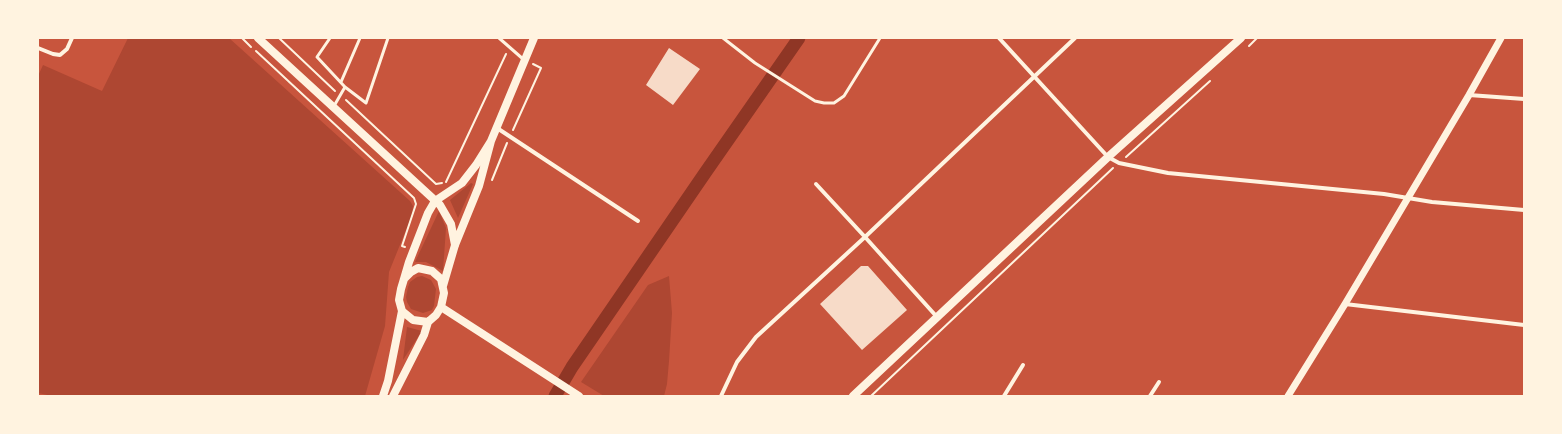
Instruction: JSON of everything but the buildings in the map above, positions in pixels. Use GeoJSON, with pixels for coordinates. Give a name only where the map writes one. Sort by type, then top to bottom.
{"type":"FeatureCollection","features":[{"type":"Feature","properties":{"kind":"main road"},"geometry":{"type":"LineString","coordinates":[[258,38],[444,210],[451,224],[455,245]]}},
{"type":"Feature","properties":{"kind":"main road"},"geometry":{"type":"LineString","coordinates":[[443,286],[455,245],[479,186],[491,141],[534,38]]}},
{"type":"Feature","properties":{"kind":"main road"},"geometry":{"type":"LineString","coordinates":[[853,396],[1108,157],[1241,38]]}},
{"type":"Feature","properties":{"kind":"main road"},"geometry":{"type":"LineString","coordinates":[[383,396],[396,346],[402,311],[399,300],[404,279],[428,213],[435,201],[462,183],[476,165],[491,141]]}},
{"type":"Feature","properties":{"kind":"main road"},"geometry":{"type":"LineString","coordinates":[[393,396],[424,335],[428,322],[436,315],[441,307],[444,293],[443,286],[437,275],[426,269],[418,268],[410,272],[404,279]]}},
{"type":"Feature","properties":{"kind":"main road"},"geometry":{"type":"LineString","coordinates":[[441,307],[576,394]]}},
{"type":"Feature","properties":{"kind":"main road"},"geometry":{"type":"LineString","coordinates":[[402,311],[413,320],[428,322]]}},
{"type":"Feature","properties":{"kind":"street"},"geometry":{"type":"LineString","coordinates":[[38,48],[53,54],[60,54],[67,49],[72,38]]}},
{"type":"Feature","properties":{"kind":"street"},"geometry":{"type":"LineString","coordinates":[[999,38],[1108,157],[1119,163],[1168,173],[1384,194],[1432,202],[1524,210]]}},
{"type":"Feature","properties":{"kind":"street"},"geometry":{"type":"LineString","coordinates":[[721,396],[737,362],[756,337],[865,237],[1075,38]]}},
{"type":"Feature","properties":{"kind":"street"},"geometry":{"type":"LineString","coordinates":[[1288,396],[1345,304],[1469,95],[1501,38]]}},
{"type":"Feature","properties":{"kind":"street"},"geometry":{"type":"LineString","coordinates":[[1469,95],[1524,99]]}},
{"type":"Feature","properties":{"kind":"street"},"geometry":{"type":"LineString","coordinates":[[496,128],[638,221]]}},
{"type":"Feature","properties":{"kind":"street"},"geometry":{"type":"LineString","coordinates":[[816,184],[937,317]]}},
{"type":"Feature","properties":{"kind":"street"},"geometry":{"type":"LineString","coordinates":[[1345,304],[1524,325]]}},
{"type":"Feature","properties":{"kind":"street"},"geometry":{"type":"LineString","coordinates":[[1004,396],[1023,365]]}},
{"type":"Feature","properties":{"kind":"street"},"geometry":{"type":"LineString","coordinates":[[1150,396],[1159,382]]}},
{"type":"Feature","properties":{"kind":"lane"},"geometry":{"type":"LineString","coordinates":[[330,38],[317,57],[345,87],[366,103],[388,38]]}},
{"type":"Feature","properties":{"kind":"lane"},"geometry":{"type":"LineString","coordinates":[[341,82],[360,38]]}},
{"type":"Feature","properties":{"kind":"lane"},"geometry":{"type":"LineString","coordinates":[[499,38],[524,60]]}},
{"type":"Feature","properties":{"kind":"lane"},"geometry":{"type":"LineString","coordinates":[[723,38],[755,63],[792,86],[819,102],[830,103],[838,101],[844,96],[880,38]]}},
{"type":"Feature","properties":{"kind":"lane"},"geometry":{"type":"LineString","coordinates":[[333,108],[345,87]]}},
{"type":"Feature","properties":{"kind":"path"},"geometry":{"type":"LineString","coordinates":[[242,38],[414,198],[416,204],[402,246],[414,250]]}},
{"type":"Feature","properties":{"kind":"path"},"geometry":{"type":"LineString","coordinates":[[279,38],[436,184],[445,183],[509,47]]}},
{"type":"Feature","properties":{"kind":"path"},"geometry":{"type":"LineString","coordinates":[[1246,48],[1257,38]]}},
{"type":"Feature","properties":{"kind":"path"},"geometry":{"type":"LineString","coordinates":[[492,181],[541,68],[524,60]]}},
{"type":"Feature","properties":{"kind":"path"},"geometry":{"type":"LineString","coordinates":[[871,396],[1119,163],[1211,80]]}},
{"type":"Feature","properties":{"kind":"shaded area"},"geometry":{"type":"Polygon","coordinates":[[[128,38],[229,38],[410,201],[413,206],[412,215],[389,272],[385,326],[365,396],[52,396],[38,393],[38,76],[43,65],[102,91],[128,38]]]}},
{"type":"Feature","properties":{"kind":"shaded area"},"geometry":{"type":"Polygon","coordinates":[[[471,183],[473,184],[458,218],[450,200],[471,183]]]}},
{"type":"Feature","properties":{"kind":"shaded area"},"geometry":{"type":"Polygon","coordinates":[[[439,211],[446,228],[443,271],[426,262],[415,262],[439,211]]]}},
{"type":"Feature","properties":{"kind":"shaded area"},"geometry":{"type":"Polygon","coordinates":[[[422,276],[431,280],[436,289],[434,306],[432,310],[423,313],[411,309],[406,297],[410,282],[417,277],[422,276]]]}},
{"type":"Feature","properties":{"kind":"shaded area"},"geometry":{"type":"Polygon","coordinates":[[[669,276],[672,313],[667,384],[664,396],[604,396],[581,382],[648,285],[669,276]]]}},
{"type":"Feature","properties":{"kind":"shaded area"},"geometry":{"type":"Polygon","coordinates":[[[407,327],[422,331],[403,360],[407,327]]]}},
{"type":"Feature","properties":{"kind":"waterway"},"geometry":{"type":"LineString","coordinates":[[555,396],[572,367],[799,38]]}}]}
